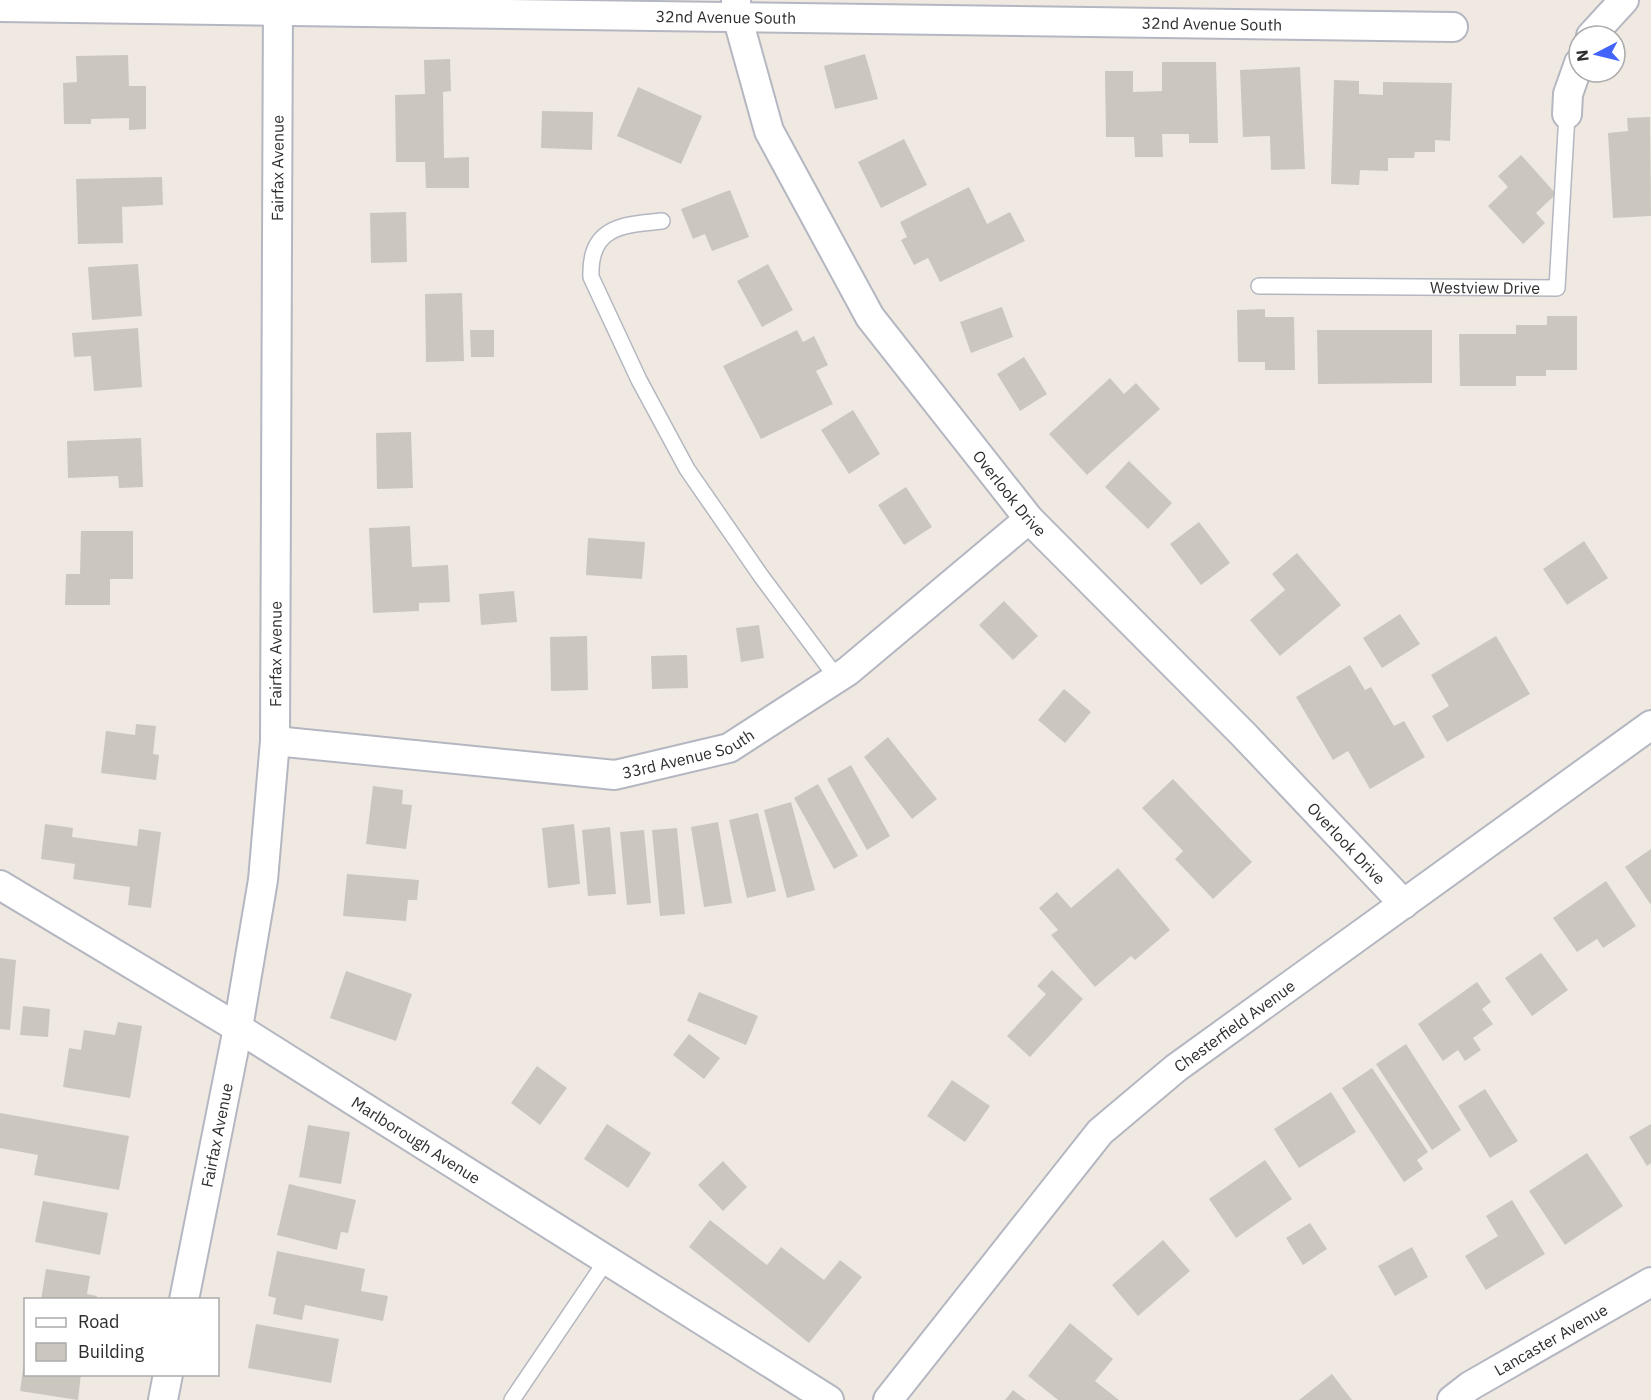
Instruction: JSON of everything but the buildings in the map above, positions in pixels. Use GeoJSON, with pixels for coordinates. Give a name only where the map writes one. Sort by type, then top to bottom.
{"type":"FeatureCollection","features":[{"type":"Feature","properties":{"kind":"street"},"geometry":{"type":"LineString","coordinates":[[1602,24],[1624,0]]}},
{"type":"Feature","properties":{"kind":"street","name":"Fairfax Avenue"},"geometry":{"type":"LineString","coordinates":[[183,1298],[238,1028],[263,880],[275,741],[278,6]]}},
{"type":"Feature","properties":{"kind":"street","name":"32nd Avenue South"},"geometry":{"type":"LineString","coordinates":[[0,7],[736,8],[1453,27]]}},
{"type":"Feature","properties":{"kind":"street","name":"Overlook Drive"},"geometry":{"type":"LineString","coordinates":[[736,8],[769,131],[870,317],[1029,519],[1244,735],[1404,904]]}},
{"type":"Feature","properties":{"kind":"street","name":"Westview Drive"},"geometry":{"type":"LineString","coordinates":[[1567,114],[1568,93],[1571,84]]}},
{"type":"Feature","properties":{"kind":"street","name":"33rd Avenue South"},"geometry":{"type":"LineString","coordinates":[[275,741],[615,776],[729,748],[848,671],[1029,519]]}},
{"type":"Feature","properties":{"kind":"street","name":"Chesterfield Avenue"},"geometry":{"type":"LineString","coordinates":[[888,1400],[1100,1132],[1176,1068],[1651,725]]}},
{"type":"Feature","properties":{"kind":"street","name":"Marlborough Avenue"},"geometry":{"type":"LineString","coordinates":[[0,885],[238,1028],[829,1400]]}},
{"type":"Feature","properties":{"kind":"street","name":"Lancaster Avenue"},"geometry":{"type":"LineString","coordinates":[[1452,1400],[1470,1386],[1651,1282]]}},
{"type":"Feature","properties":{"kind":"street"},"geometry":{"type":"LineString","coordinates":[[163,1400],[168,1376]]}},
{"type":"Feature","properties":{"kind":"lane","name":"Westview Drive"},"geometry":{"type":"LineString","coordinates":[[1259,286],[1557,288],[1567,114]]}},
{"type":"Feature","properties":{"kind":"lane"},"geometry":{"type":"LineString","coordinates":[[663,221],[630,224],[610,231],[600,239],[593,250],[590,261],[591,277],[639,380],[687,469],[761,576],[837,678]]}},
{"type":"Feature","properties":{"kind":"lane"},"geometry":{"type":"LineString","coordinates":[[512,1400],[606,1261]]}}]}
